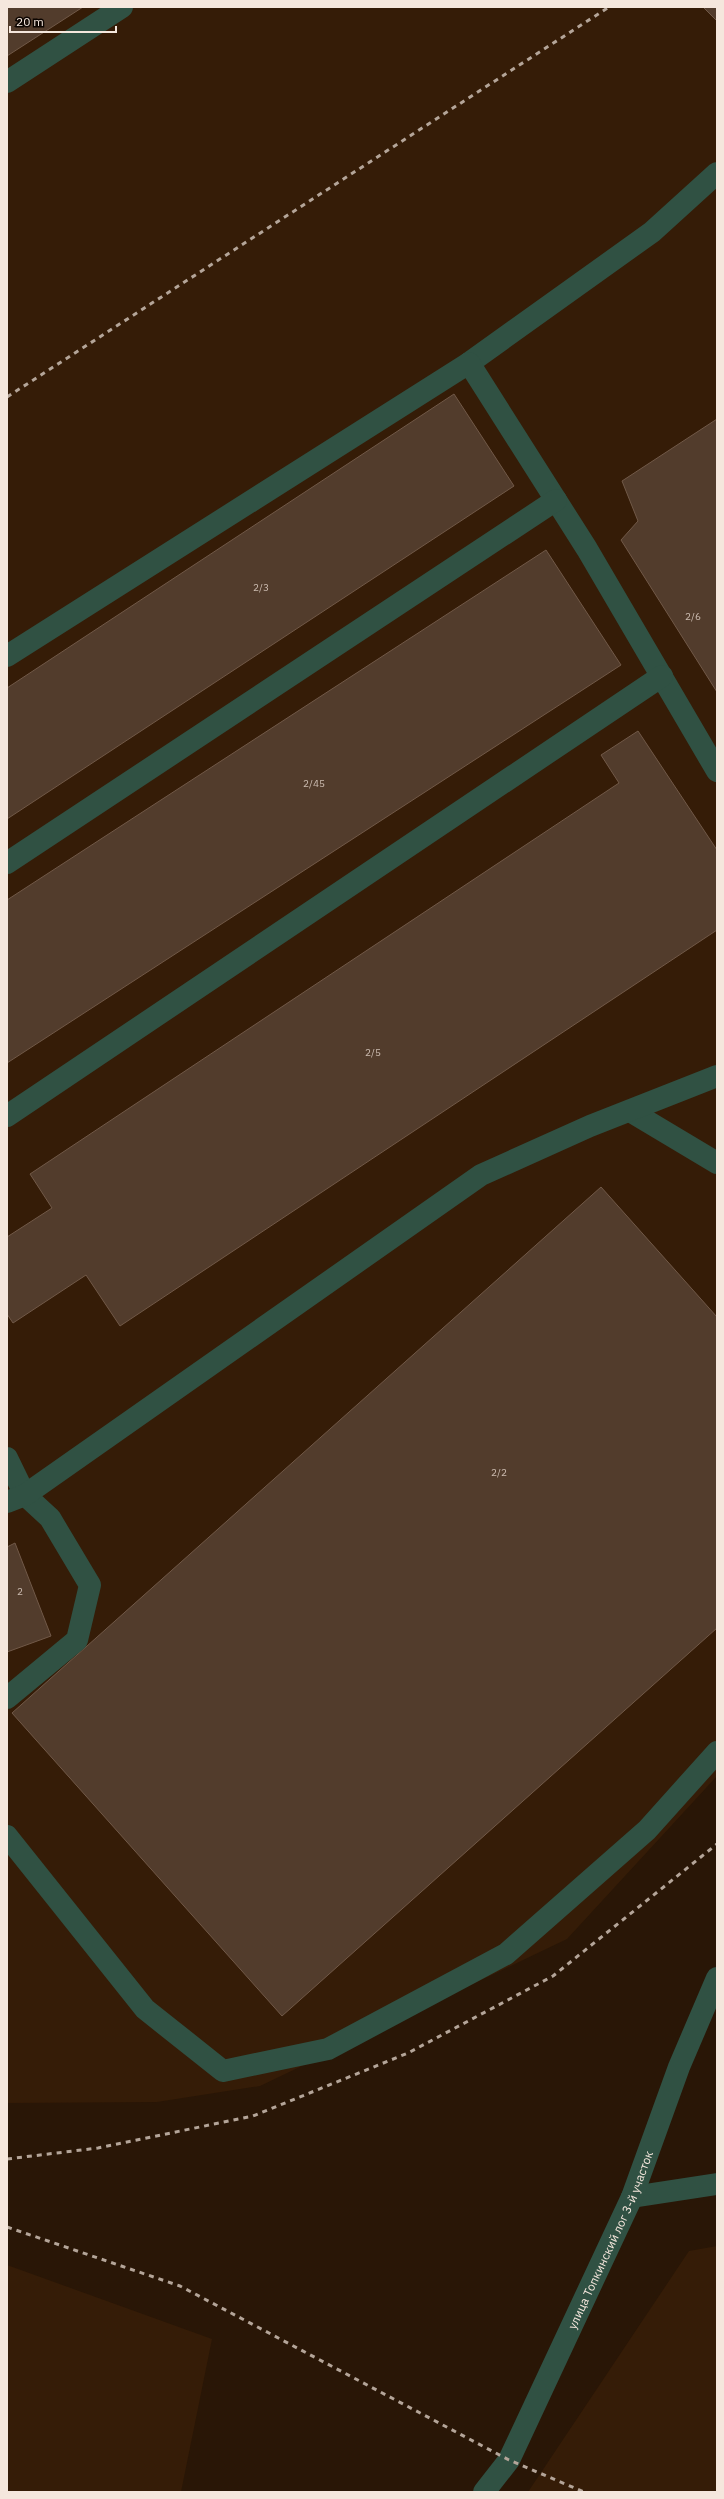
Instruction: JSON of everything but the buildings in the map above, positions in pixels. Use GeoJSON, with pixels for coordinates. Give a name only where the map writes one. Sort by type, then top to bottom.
{"type":"FeatureCollection","features":[{"type":"Feature","properties":{"kind":"street"},"geometry":{"type":"LineString","coordinates":[[7,82],[122,7]]}},
{"type":"Feature","properties":{"kind":"street"},"geometry":{"type":"LineString","coordinates":[[7,656],[469,363],[652,232],[717,174]]}},
{"type":"Feature","properties":{"kind":"street"},"geometry":{"type":"LineString","coordinates":[[469,363],[556,500],[662,676],[717,771]]}},
{"type":"Feature","properties":{"kind":"street"},"geometry":{"type":"LineString","coordinates":[[7,863],[556,500]]}},
{"type":"Feature","properties":{"kind":"street"},"geometry":{"type":"LineString","coordinates":[[7,1116],[662,676]]}},
{"type":"Feature","properties":{"kind":"street"},"geometry":{"type":"LineString","coordinates":[[16,1498],[481,1174],[717,1076]]}},
{"type":"Feature","properties":{"kind":"street"},"geometry":{"type":"LineString","coordinates":[[630,1111],[717,1163]]}},
{"type":"Feature","properties":{"kind":"street"},"geometry":{"type":"LineString","coordinates":[[7,1458],[16,1498],[50,1518],[90,1585],[77,1640],[7,1698]]}},
{"type":"Feature","properties":{"kind":"street"},"geometry":{"type":"LineString","coordinates":[[7,1836],[46,1888],[145,2009],[223,2071],[328,2049],[506,1954],[647,1830],[717,1752]]}},
{"type":"Feature","properties":{"kind":"street","name":"улица Топкинский лог 3-й участок"},"geometry":{"type":"LineString","coordinates":[[484,2492],[509,2460],[632,2197],[679,2067],[717,1978]]}},
{"type":"Feature","properties":{"kind":"street"},"geometry":{"type":"LineString","coordinates":[[632,2197],[717,2184]]}},
{"type":"Feature","properties":{"kind":"shaded area"},"geometry":{"type":"Polygon","coordinates":[[[7,7],[717,7],[717,1776],[567,1939],[260,2086],[157,2102],[7,2103],[7,7]]]}},
{"type":"Feature","properties":{"kind":"shaded area"},"geometry":{"type":"Polygon","coordinates":[[[717,2246],[717,2492],[528,2492],[689,2251],[717,2246]]]}},
{"type":"Feature","properties":{"kind":"shaded area"},"geometry":{"type":"Polygon","coordinates":[[[7,2265],[212,2339],[181,2492],[7,2492],[7,2265]]]}},
{"type":"Feature","properties":{"kind":"railway"},"geometry":{"type":"LineString","coordinates":[[7,397],[609,7]]}},
{"type":"Feature","properties":{"kind":"railway"},"geometry":{"type":"LineString","coordinates":[[7,2159],[98,2148],[253,2116],[408,2053],[553,1976],[717,1844]]}},
{"type":"Feature","properties":{"kind":"railway"},"geometry":{"type":"LineString","coordinates":[[7,2227],[180,2286],[509,2460],[584,2492]]}}]}
